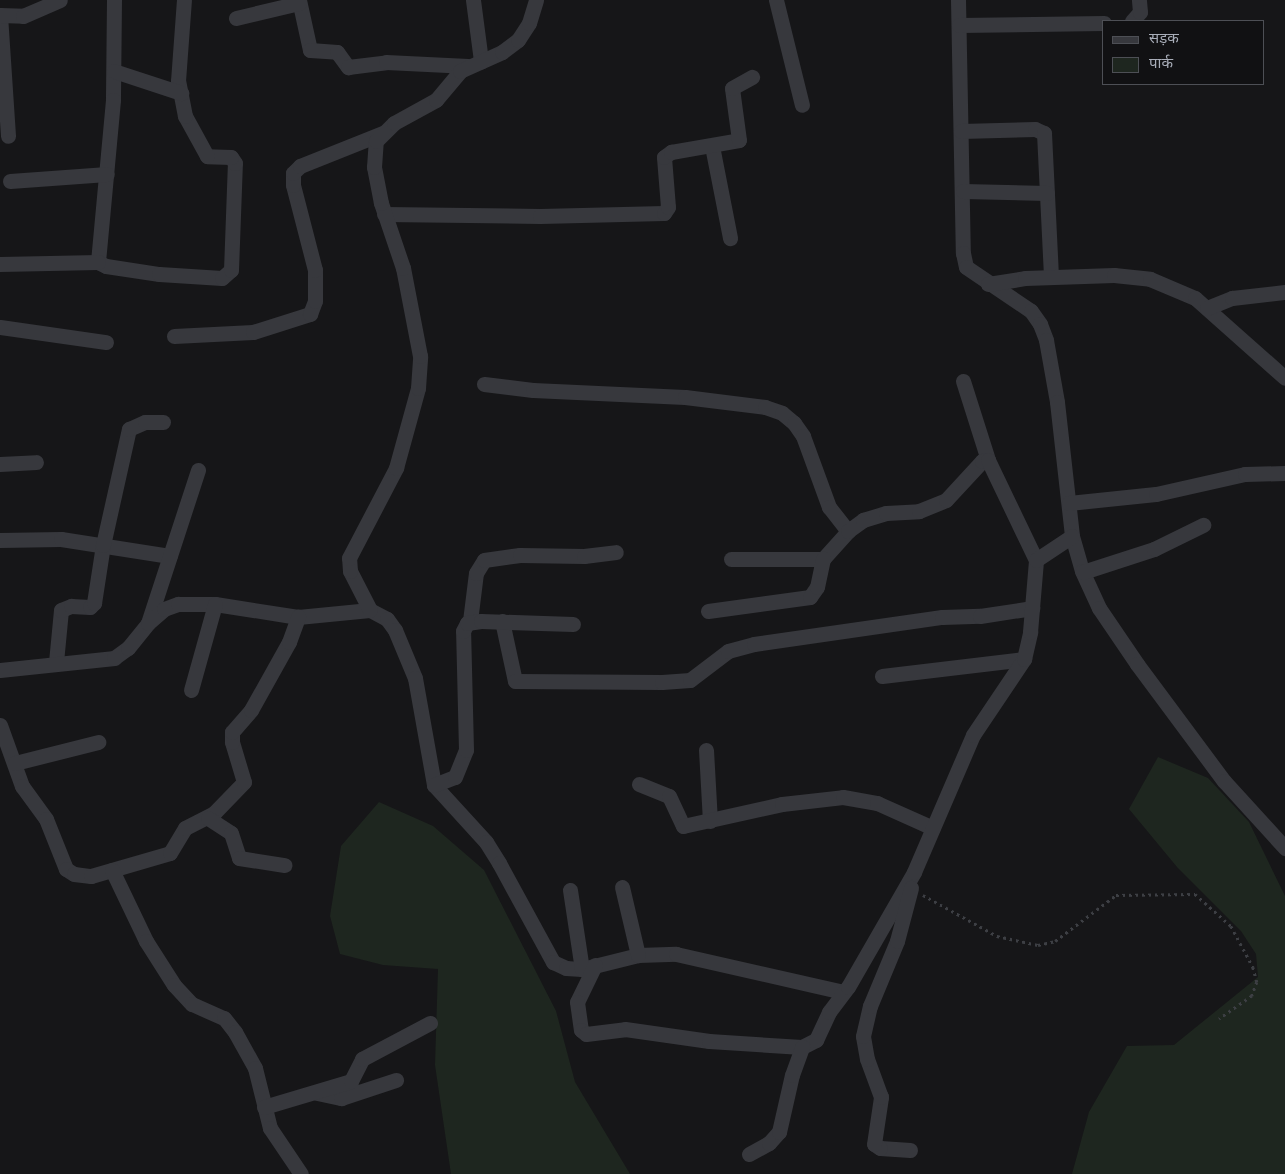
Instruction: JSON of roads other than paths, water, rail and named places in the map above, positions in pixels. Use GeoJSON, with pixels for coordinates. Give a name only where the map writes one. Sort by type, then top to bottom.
{"type":"FeatureCollection","features":[{"type":"Feature","properties":{"kind":"street"},"geometry":{"type":"LineString","coordinates":[[8,136],[0,15],[23,16],[60,0]]}},
{"type":"Feature","properties":{"kind":"street"},"geometry":{"type":"LineString","coordinates":[[98,262],[108,174],[114,70],[114,0]]}},
{"type":"Feature","properties":{"kind":"street"},"geometry":{"type":"LineString","coordinates":[[0,264],[98,262],[106,266],[222,278],[230,272],[235,163],[231,157],[210,156],[204,153],[185,116],[178,71],[184,0]]}},
{"type":"Feature","properties":{"kind":"street"},"geometry":{"type":"LineString","coordinates":[[473,0],[474,64]]}},
{"type":"Feature","properties":{"kind":"street"},"geometry":{"type":"LineString","coordinates":[[174,336],[254,332],[310,314],[315,301],[315,270],[293,185],[293,173],[300,166],[383,133],[436,100],[454,75],[502,52],[518,40],[529,23],[536,0]]}},
{"type":"Feature","properties":{"kind":"street"},"geometry":{"type":"LineString","coordinates":[[776,0],[802,105]]}},
{"type":"Feature","properties":{"kind":"street"},"geometry":{"type":"LineString","coordinates":[[958,0],[966,267],[988,284],[1031,311],[1046,340],[1072,536],[1083,572],[1099,608],[1137,664],[1224,781],[1284,845]]}},
{"type":"Feature","properties":{"kind":"street"},"geometry":{"type":"LineString","coordinates":[[1133,20],[1140,12],[1139,0]]}},
{"type":"Feature","properties":{"kind":"street"},"geometry":{"type":"LineString","coordinates":[[236,18],[299,1],[310,50],[337,52],[348,67],[386,62],[474,64]]}},
{"type":"Feature","properties":{"kind":"street"},"geometry":{"type":"LineString","coordinates":[[959,25],[1102,23]]}},
{"type":"Feature","properties":{"kind":"street"},"geometry":{"type":"LineString","coordinates":[[114,70],[181,93]]}},
{"type":"Feature","properties":{"kind":"street"},"geometry":{"type":"LineString","coordinates":[[384,214],[664,213],[668,206],[664,157],[671,152],[739,140],[732,88],[752,77]]}},
{"type":"Feature","properties":{"kind":"street"},"geometry":{"type":"LineString","coordinates":[[962,131],[1040,130],[1046,139],[1050,277]]}},
{"type":"Feature","properties":{"kind":"street"},"geometry":{"type":"LineString","coordinates":[[370,610],[350,571],[349,558],[353,545],[396,468],[418,388],[420,356],[403,268],[384,214],[374,167],[376,141],[383,133]]}},
{"type":"Feature","properties":{"kind":"street"},"geometry":{"type":"LineString","coordinates":[[712,146],[730,238]]}},
{"type":"Feature","properties":{"kind":"street"},"geometry":{"type":"LineString","coordinates":[[10,181],[108,174]]}},
{"type":"Feature","properties":{"kind":"street"},"geometry":{"type":"LineString","coordinates":[[963,191],[1047,193]]}},
{"type":"Feature","properties":{"kind":"street"},"geometry":{"type":"LineString","coordinates":[[988,284],[1013,278],[1134,276],[1150,278],[1195,298],[1285,378]]}},
{"type":"Feature","properties":{"kind":"street"},"geometry":{"type":"LineString","coordinates":[[1207,308],[1232,298],[1285,292]]}},
{"type":"Feature","properties":{"kind":"street"},"geometry":{"type":"LineString","coordinates":[[0,327],[106,342]]}},
{"type":"Feature","properties":{"kind":"street"},"geometry":{"type":"LineString","coordinates":[[963,381],[988,460],[1046,552]]}},
{"type":"Feature","properties":{"kind":"street"},"geometry":{"type":"LineString","coordinates":[[484,384],[532,390],[685,397],[765,407],[782,414],[794,423],[803,436],[829,507],[848,531]]}},
{"type":"Feature","properties":{"kind":"street"},"geometry":{"type":"LineString","coordinates":[[56,662],[58,614],[64,607],[93,605],[103,545],[129,429],[145,422],[163,422]]}},
{"type":"Feature","properties":{"kind":"street"},"geometry":{"type":"LineString","coordinates":[[708,611],[810,597],[817,587],[823,559],[848,531],[869,518],[919,511],[946,500],[982,461],[988,460]]}},
{"type":"Feature","properties":{"kind":"street"},"geometry":{"type":"LineString","coordinates":[[0,464],[36,462]]}},
{"type":"Feature","properties":{"kind":"street"},"geometry":{"type":"LineString","coordinates":[[148,623],[198,470]]}},
{"type":"Feature","properties":{"kind":"street"},"geometry":{"type":"LineString","coordinates":[[1069,503],[1156,494],[1245,474],[1285,472]]}},
{"type":"Feature","properties":{"kind":"street"},"geometry":{"type":"LineString","coordinates":[[1083,572],[1154,549],[1203,525]]}},
{"type":"Feature","properties":{"kind":"street"},"geometry":{"type":"LineString","coordinates":[[570,890],[588,967],[577,1002],[581,1030],[586,1034],[625,1029],[709,1041],[802,1047],[816,1040],[829,1012],[843,992],[914,872],[973,735],[1024,659],[1032,608],[1046,552],[1072,536]]}},
{"type":"Feature","properties":{"kind":"street"},"geometry":{"type":"LineString","coordinates":[[0,540],[52,538],[170,556]]}},
{"type":"Feature","properties":{"kind":"street"},"geometry":{"type":"LineString","coordinates":[[434,786],[455,777],[466,750],[464,632],[470,621],[476,573],[484,560],[520,555],[584,556],[616,552]]}},
{"type":"Feature","properties":{"kind":"street"},"geometry":{"type":"LineString","coordinates":[[731,559],[823,559]]}},
{"type":"Feature","properties":{"kind":"street"},"geometry":{"type":"LineString","coordinates":[[0,670],[56,662],[114,658],[128,648],[148,623],[164,609],[178,604],[215,604],[298,617],[370,610],[387,619],[395,630],[415,678],[434,786],[495,856],[553,962],[566,968],[588,967],[638,955],[688,956],[843,992]]}},
{"type":"Feature","properties":{"kind":"street"},"geometry":{"type":"LineString","coordinates":[[191,690],[215,604]]}},
{"type":"Feature","properties":{"kind":"street"},"geometry":{"type":"LineString","coordinates":[[502,621],[515,681],[662,682],[690,680],[728,652],[754,644],[942,617],[980,616],[1032,608]]}},
{"type":"Feature","properties":{"kind":"street"},"geometry":{"type":"LineString","coordinates":[[0,724],[22,786],[46,819],[66,869],[84,876],[170,853],[185,828],[208,818],[244,782],[232,742],[232,732],[251,710],[289,642],[298,617]]}},
{"type":"Feature","properties":{"kind":"street"},"geometry":{"type":"LineString","coordinates":[[470,621],[573,624]]}},
{"type":"Feature","properties":{"kind":"street"},"geometry":{"type":"LineString","coordinates":[[882,676],[1024,659]]}},
{"type":"Feature","properties":{"kind":"street"},"geometry":{"type":"LineString","coordinates":[[15,763],[98,742]]}},
{"type":"Feature","properties":{"kind":"street"},"geometry":{"type":"LineString","coordinates":[[706,750],[710,821]]}},
{"type":"Feature","properties":{"kind":"street"},"geometry":{"type":"LineString","coordinates":[[639,784],[669,796],[681,825],[710,821],[782,804],[854,797],[877,803],[933,828]]}},
{"type":"Feature","properties":{"kind":"street"},"geometry":{"type":"LineString","coordinates":[[208,818],[231,833],[239,858],[284,866]]}},
{"type":"Feature","properties":{"kind":"street"},"geometry":{"type":"LineString","coordinates":[[112,870],[146,941],[174,985],[192,1004],[224,1018],[235,1032],[255,1068],[264,1107],[277,1140],[301,1174]]}},
{"type":"Feature","properties":{"kind":"street"},"geometry":{"type":"LineString","coordinates":[[910,1150],[880,1148],[874,1144],[881,1097],[867,1059],[863,1036],[870,1006],[898,942],[914,872]]}},
{"type":"Feature","properties":{"kind":"street"},"geometry":{"type":"LineString","coordinates":[[622,887],[638,955]]}},
{"type":"Feature","properties":{"kind":"street"},"geometry":{"type":"LineString","coordinates":[[264,1107],[317,1093],[351,1081],[362,1058],[430,1023]]}},
{"type":"Feature","properties":{"kind":"street"},"geometry":{"type":"LineString","coordinates":[[749,1154],[769,1143],[779,1132],[792,1075],[802,1047]]}},
{"type":"Feature","properties":{"kind":"street"},"geometry":{"type":"LineString","coordinates":[[317,1093],[341,1098],[396,1080]]}}]}
